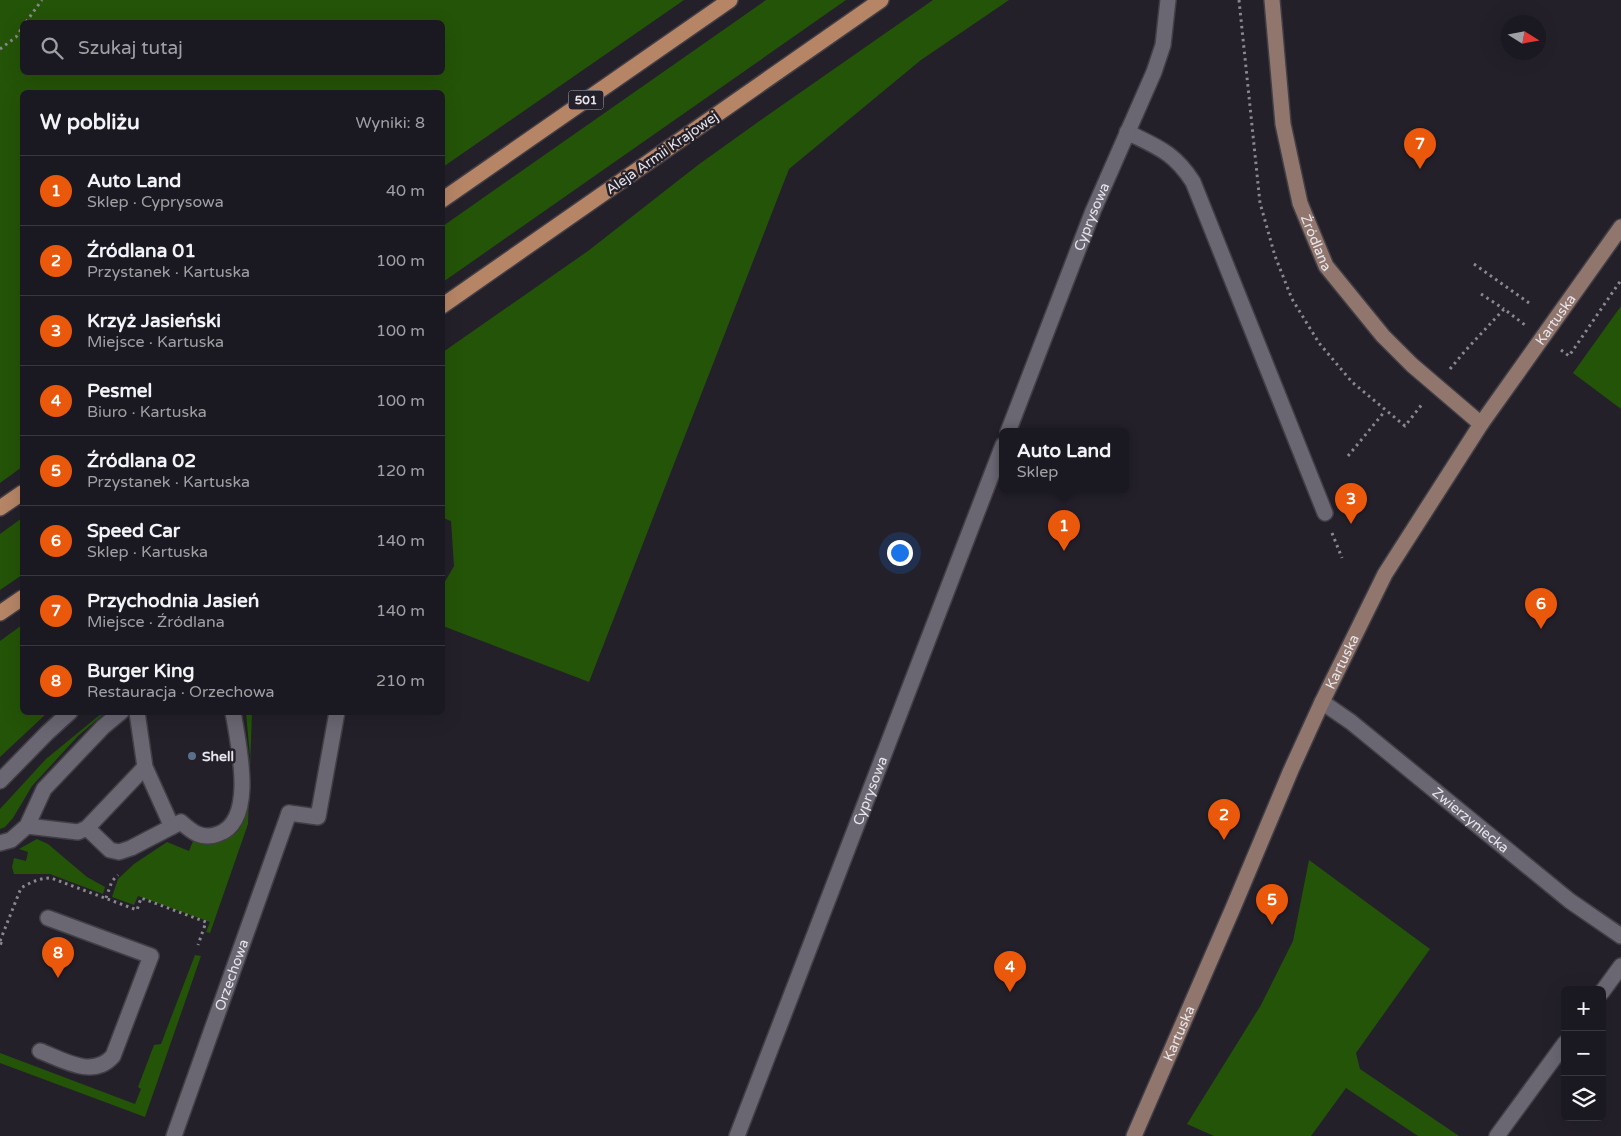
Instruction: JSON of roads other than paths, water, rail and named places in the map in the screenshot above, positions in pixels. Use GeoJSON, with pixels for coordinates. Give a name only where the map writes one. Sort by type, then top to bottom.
{"type":"FeatureCollection","features":[{"type":"Feature","properties":{"kind":"main road","name":"501"},"geometry":{"type":"LineString","coordinates":[[445,198],[730,0]]}},
{"type":"Feature","properties":{"kind":"main road","name":"Aleja Armii Krajowej"},"geometry":{"type":"LineString","coordinates":[[445,304],[881,0]]}},
{"type":"Feature","properties":{"kind":"main road"},"geometry":{"type":"LineString","coordinates":[[0,508],[20,494]]}},
{"type":"Feature","properties":{"kind":"main road"},"geometry":{"type":"LineString","coordinates":[[0,613],[20,599]]}},
{"type":"Feature","properties":{"kind":"street","name":"Cyprysowa"},"geometry":{"type":"LineString","coordinates":[[1010,428],[1092,211],[1154,72],[1163,45],[1168,0]]}},
{"type":"Feature","properties":{"kind":"street","name":"Źródlana"},"geometry":{"type":"LineString","coordinates":[[1272,0],[1283,124],[1300,203],[1326,266],[1383,336],[1412,365],[1481,424]]}},
{"type":"Feature","properties":{"kind":"street"},"geometry":{"type":"LineString","coordinates":[[1127,132],[1173,156],[1185,169],[1193,182],[1325,514]]}},
{"type":"Feature","properties":{"kind":"street","name":"Kartuska"},"geometry":{"type":"LineString","coordinates":[[1134,1136],[1291,770],[1322,702],[1386,574],[1481,424],[1621,227]]}},
{"type":"Feature","properties":{"kind":"street","name":"Cyprysowa"},"geometry":{"type":"LineString","coordinates":[[737,1136],[999,455]]}},
{"type":"Feature","properties":{"kind":"street","name":"Zwierzyniecka"},"geometry":{"type":"LineString","coordinates":[[1322,702],[1351,722],[1570,901],[1621,936]]}},
{"type":"Feature","properties":{"kind":"street"},"geometry":{"type":"LineString","coordinates":[[0,781],[46,733],[67,715]]}},
{"type":"Feature","properties":{"kind":"street"},"geometry":{"type":"LineString","coordinates":[[0,843],[11,840],[27,826],[44,789],[103,727],[117,715]]}},
{"type":"Feature","properties":{"kind":"street"},"geometry":{"type":"LineString","coordinates":[[137,715],[145,767],[172,827]]}},
{"type":"Feature","properties":{"kind":"street"},"geometry":{"type":"LineString","coordinates":[[87,828],[110,850],[119,852],[131,848],[181,822],[194,834],[208,836],[219,834],[230,828],[238,816],[242,800],[241,761],[233,715]]}},
{"type":"Feature","properties":{"kind":"street","name":"Orzechowa"},"geometry":{"type":"LineString","coordinates":[[174,1136],[289,813],[318,818],[336,715]]}},
{"type":"Feature","properties":{"kind":"street"},"geometry":{"type":"LineString","coordinates":[[27,826],[78,832],[87,828],[145,767]]}},
{"type":"Feature","properties":{"kind":"street"},"geometry":{"type":"LineString","coordinates":[[40,1052],[77,1066],[88,1068],[96,1068],[107,1063],[113,1056],[151,956],[48,918]]}},
{"type":"Feature","properties":{"kind":"street"},"geometry":{"type":"LineString","coordinates":[[1606,987],[1621,966]]}},
{"type":"Feature","properties":{"kind":"street"},"geometry":{"type":"LineString","coordinates":[[1497,1136],[1561,1048]]}},
{"type":"Feature","properties":{"kind":"place","name":"Przychodnia Jasień"},"geometry":{"type":"Point","coordinates":[1420,169]}},
{"type":"Feature","properties":{"kind":"place","name":"Krzyż Jasieński"},"geometry":{"type":"Point","coordinates":[1351,524]}},
{"type":"Feature","properties":{"kind":"place","name":"Auto Land"},"geometry":{"type":"Point","coordinates":[1064,551]}},
{"type":"Feature","properties":{"kind":"place","name":"Speed Car"},"geometry":{"type":"Point","coordinates":[1541,629]}},
{"type":"Feature","properties":{"kind":"place","name":"Shell"},"geometry":{"type":"Point","coordinates":[192,756]}},
{"type":"Feature","properties":{"kind":"place","name":"Źródlana 01"},"geometry":{"type":"Point","coordinates":[1224,840]}},
{"type":"Feature","properties":{"kind":"place","name":"Źródlana 02"},"geometry":{"type":"Point","coordinates":[1272,925]}},
{"type":"Feature","properties":{"kind":"place","name":"Burger King"},"geometry":{"type":"Point","coordinates":[58,978]}},
{"type":"Feature","properties":{"kind":"place","name":"Pesmel"},"geometry":{"type":"Point","coordinates":[1010,992]}}]}
